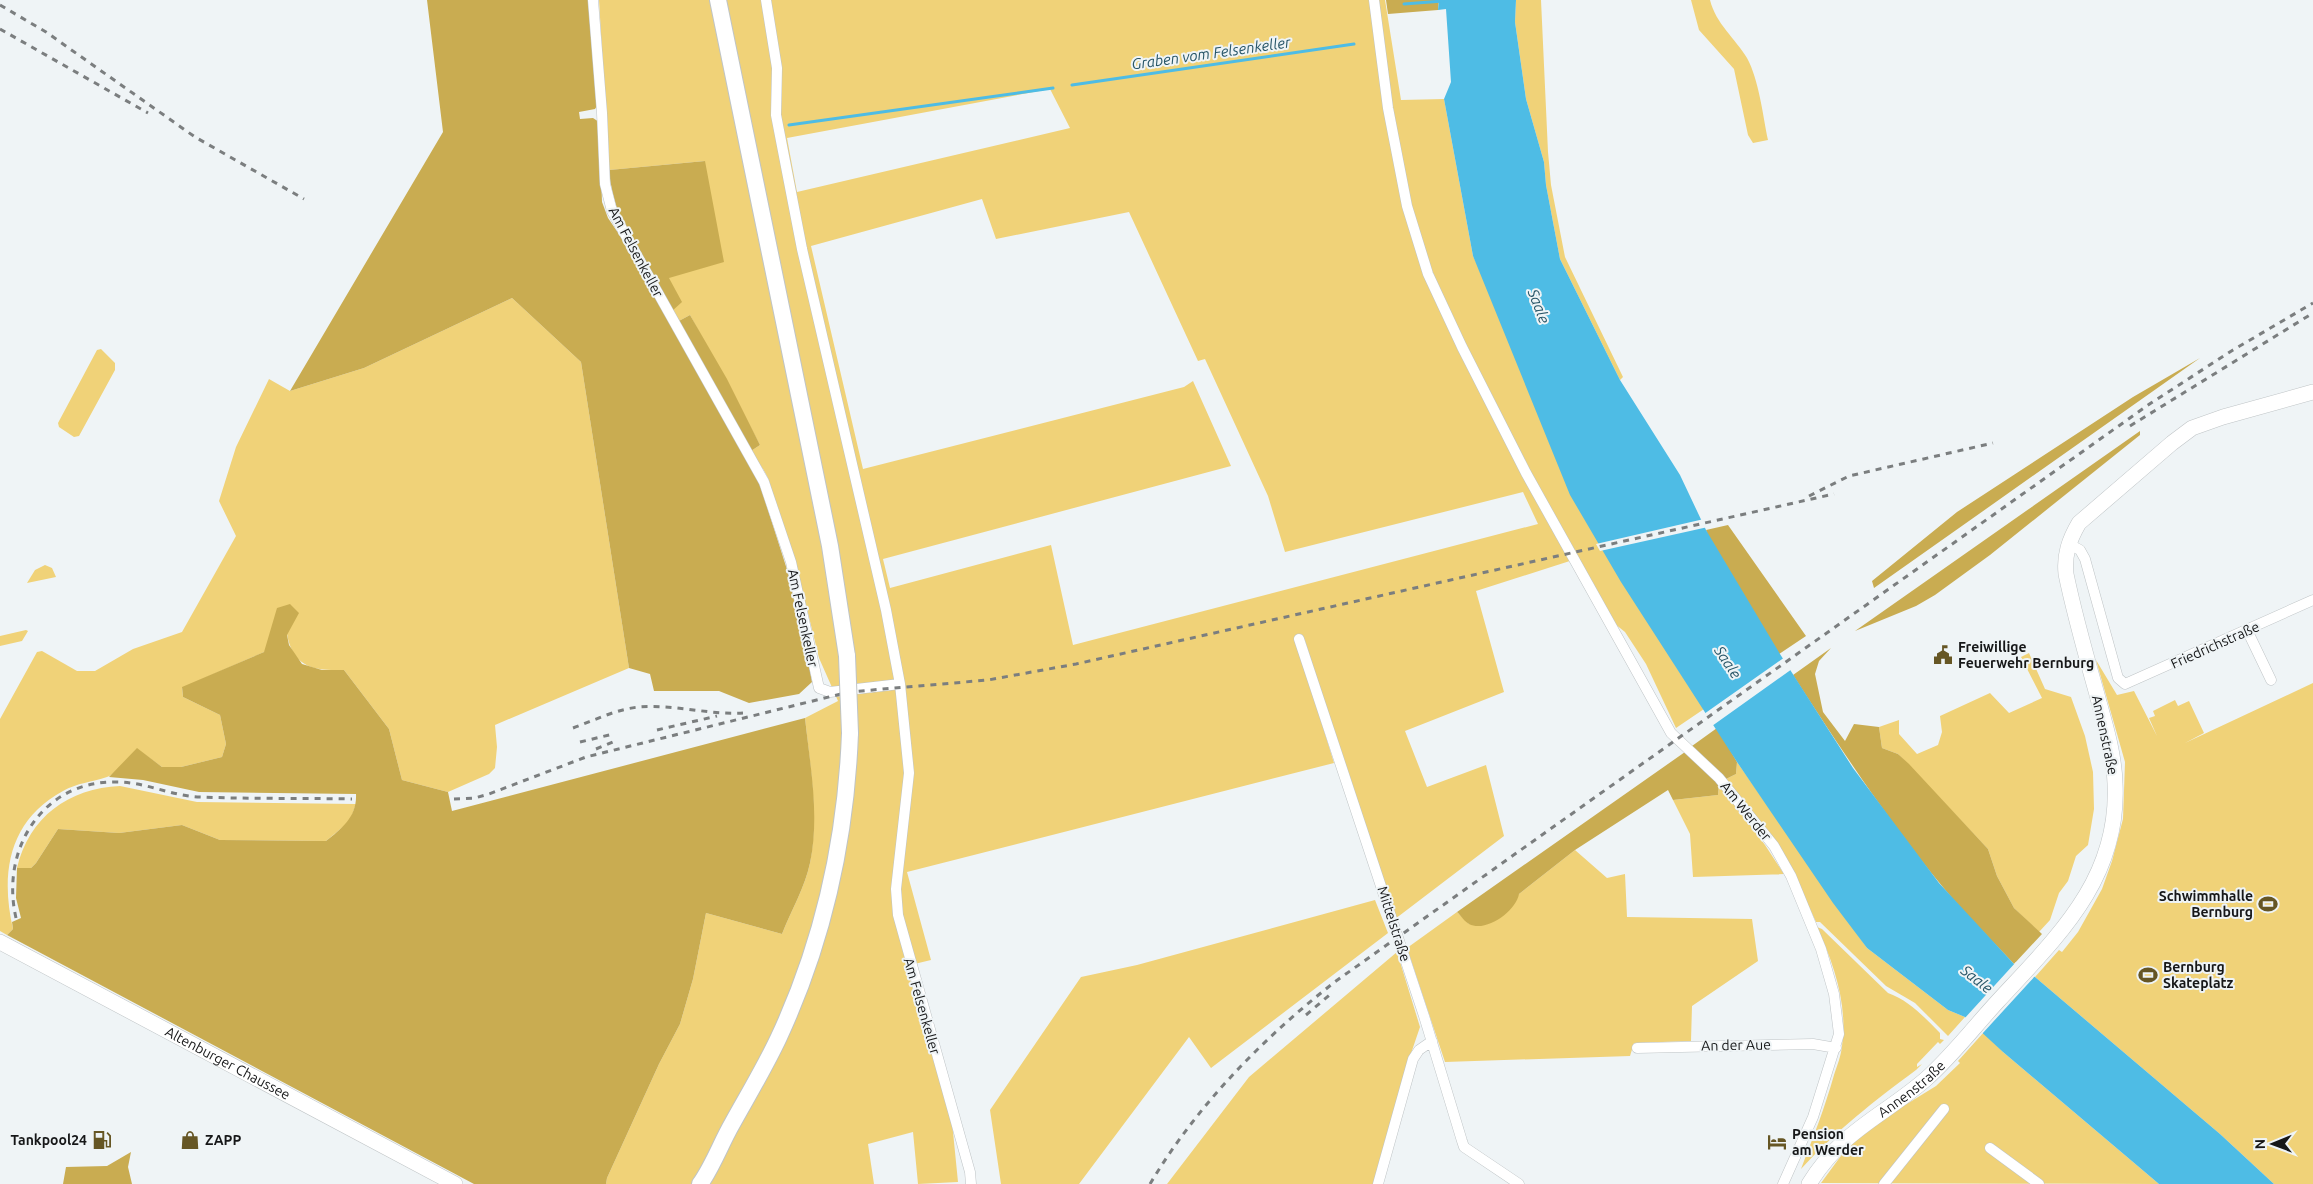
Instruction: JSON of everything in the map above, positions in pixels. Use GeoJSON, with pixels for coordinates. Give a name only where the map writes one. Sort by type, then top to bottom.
{"type":"FeatureCollection","features":[{"type":"Feature","properties":{"kind":"main road"},"geometry":{"type":"LineString","coordinates":[[706,1183],[778,1039],[811,958],[825,913],[839,852],[847,789],[850,733],[847,656],[830,546],[718,0]]}},
{"type":"Feature","properties":{"kind":"main road","name":"Annenstraße"},"geometry":{"type":"LineString","coordinates":[[1809,1184],[1845,1139],[1926,1079],[2052,943],[2079,908],[2098,873],[2110,834],[2115,800],[2115,783],[2110,742],[2066,574],[2065,561],[2068,544],[2079,523],[2182,434],[2208,422],[2313,392]]}},
{"type":"Feature","properties":{"kind":"main road","name":"Altenburger Chaussee"},"geometry":{"type":"LineString","coordinates":[[0,942],[455,1184]]}},
{"type":"Feature","properties":{"kind":"street","name":"Am Felsenkeller"},"geometry":{"type":"LineString","coordinates":[[593,0],[602,113],[605,184],[612,211],[764,482],[791,562],[819,688],[830,692],[900,684],[909,772],[896,889],[898,914],[970,1172],[971,1184]]}},
{"type":"Feature","properties":{"kind":"street"},"geometry":{"type":"LineString","coordinates":[[766,0],[777,68],[776,115],[798,230],[886,610],[900,684]]}},
{"type":"Feature","properties":{"kind":"street","name":"Am Werder"},"geometry":{"type":"LineString","coordinates":[[1374,0],[1388,108],[1407,206],[1428,274],[1490,407],[1670,733],[1719,778],[1774,846],[1791,876],[1821,949],[1829,974],[1839,1034],[1813,1117],[1783,1184]]}},
{"type":"Feature","properties":{"kind":"street","name":"Annenstraße"},"geometry":{"type":"LineString","coordinates":[[2068,544],[2080,550],[2085,559],[2118,678]]}},
{"type":"Feature","properties":{"kind":"street","name":"Friedrichstraße"},"geometry":{"type":"LineString","coordinates":[[2118,678],[2125,684],[2129,683],[2313,600]]}},
{"type":"Feature","properties":{"kind":"street"},"geometry":{"type":"LineString","coordinates":[[2247,630],[2271,680]]}},
{"type":"Feature","properties":{"kind":"street","name":"Mittelstraße"},"geometry":{"type":"LineString","coordinates":[[1299,639],[1432,1042],[1464,1147],[1519,1184]]}},
{"type":"Feature","properties":{"kind":"street"},"geometry":{"type":"LineString","coordinates":[[1378,1184],[1413,1059],[1419,1050],[1432,1042]]}},
{"type":"Feature","properties":{"kind":"street","name":"An der Aue"},"geometry":{"type":"LineString","coordinates":[[1637,1048],[1813,1044],[1836,1048]]}},
{"type":"Feature","properties":{"kind":"street"},"geometry":{"type":"LineString","coordinates":[[1884,1184],[1944,1109]]}},
{"type":"Feature","properties":{"kind":"street"},"geometry":{"type":"LineString","coordinates":[[1990,1148],[2039,1184]]}},
{"type":"Feature","properties":{"kind":"shaded area"},"geometry":{"type":"Polygon","coordinates":[[[427,0],[589,0],[598,104],[595,109],[579,112],[580,119],[593,118],[599,122],[602,202],[608,218],[631,252],[746,455],[761,488],[798,604],[812,682],[799,694],[749,703],[719,691],[654,691],[650,674],[629,668],[581,362],[512,298],[364,368],[290,391],[443,132],[427,0]]]}},
{"type":"Feature","properties":{"kind":"shaded area"},"geometry":{"type":"Polygon","coordinates":[[[599,0],[1385,0],[1401,100],[1444,99],[1473,256],[1675,665],[1704,709],[1676,728],[1646,664],[1625,632],[1615,624],[1576,559],[1476,591],[1504,692],[1405,731],[1427,787],[1486,765],[1504,836],[1395,919],[1305,641],[1297,643],[1334,763],[907,872],[931,960],[906,966],[952,1122],[958,1182],[918,1184],[913,1132],[868,1144],[874,1184],[606,1184],[607,1178],[659,1064],[680,1024],[693,979],[706,913],[782,934],[805,881],[813,845],[813,790],[805,718],[838,701],[819,658],[806,605],[771,494],[769,482],[751,451],[760,445],[690,315],[677,322],[671,312],[669,278],[705,161],[609,170],[599,0]],[[1050,89],[787,138],[797,192],[1070,128],[1050,89]],[[982,199],[811,246],[863,469],[1184,387],[1193,381],[1231,466],[883,559],[890,588],[1051,545],[1073,645],[1538,524],[1523,492],[1285,552],[1268,496],[1205,359],[1198,361],[1129,212],[996,239],[982,199]]]}},
{"type":"Feature","properties":{"kind":"shaded area"},"geometry":{"type":"Polygon","coordinates":[[[1386,0],[1439,0],[1438,10],[1388,14],[1386,0]]]}},
{"type":"Feature","properties":{"kind":"shaded area"},"geometry":{"type":"Polygon","coordinates":[[[1516,0],[1541,0],[1551,185],[1565,257],[1623,377],[1620,380],[1560,259],[1546,185],[1544,162],[1526,99],[1515,22],[1516,0]]]}},
{"type":"Feature","properties":{"kind":"shaded area"},"geometry":{"type":"Polygon","coordinates":[[[1691,0],[1710,0],[1721,24],[1747,58],[1758,87],[1768,140],[1753,143],[1748,135],[1734,69],[1699,30],[1691,0]]]}},
{"type":"Feature","properties":{"kind":"shaded area"},"geometry":{"type":"Polygon","coordinates":[[[705,161],[724,262],[669,278],[682,302],[671,312],[641,261],[624,226],[617,208],[609,170],[705,161]]]}},
{"type":"Feature","properties":{"kind":"shaded area"},"geometry":{"type":"Polygon","coordinates":[[[512,298],[581,362],[629,668],[495,725],[497,747],[495,768],[489,774],[448,792],[402,780],[389,729],[344,670],[324,670],[300,661],[294,654],[287,634],[264,652],[182,688],[183,697],[220,715],[226,744],[222,757],[181,767],[162,767],[137,749],[110,775],[63,791],[45,803],[31,817],[20,833],[13,850],[9,868],[9,908],[13,929],[7,935],[0,931],[0,719],[37,652],[42,651],[77,671],[95,671],[133,649],[182,632],[236,536],[219,501],[236,447],[269,379],[290,391],[364,368],[512,298]]]}},
{"type":"Feature","properties":{"kind":"shaded area"},"geometry":{"type":"Polygon","coordinates":[[[690,315],[727,379],[760,445],[751,451],[677,322],[690,315]]]}},
{"type":"Feature","properties":{"kind":"shaded area"},"geometry":{"type":"Polygon","coordinates":[[[101,349],[115,363],[115,370],[79,436],[74,437],[59,427],[58,423],[97,350],[101,349]]]}},
{"type":"Feature","properties":{"kind":"shaded area"},"geometry":{"type":"Polygon","coordinates":[[[2200,358],[1874,588],[1872,581],[1957,512],[2133,397],[2200,358]]]}},
{"type":"Feature","properties":{"kind":"shaded area"},"geometry":{"type":"Polygon","coordinates":[[[2140,431],[2140,435],[1990,555],[1935,595],[1916,606],[1855,631],[2140,431]]]}},
{"type":"Feature","properties":{"kind":"shaded area"},"geometry":{"type":"Polygon","coordinates":[[[1728,525],[1806,636],[1758,668],[1706,530],[1728,525]]]}},
{"type":"Feature","properties":{"kind":"shaded area"},"geometry":{"type":"Polygon","coordinates":[[[45,565],[52,568],[56,577],[27,583],[35,570],[45,565]]]}},
{"type":"Feature","properties":{"kind":"shaded area"},"geometry":{"type":"Polygon","coordinates":[[[290,604],[299,613],[287,635],[289,645],[302,664],[322,670],[344,670],[389,729],[402,780],[448,792],[452,811],[805,718],[813,790],[814,827],[810,863],[801,890],[782,934],[706,913],[693,979],[680,1024],[659,1064],[607,1178],[606,1184],[474,1184],[7,935],[13,929],[12,922],[21,918],[16,898],[17,868],[31,868],[58,829],[119,833],[182,825],[220,840],[326,841],[347,821],[354,809],[356,794],[199,792],[143,780],[109,777],[137,748],[162,767],[181,767],[222,757],[226,744],[220,715],[183,697],[182,687],[264,652],[277,608],[290,604]]]}},
{"type":"Feature","properties":{"kind":"shaded area"},"geometry":{"type":"Polygon","coordinates":[[[28,631],[22,641],[0,646],[0,636],[28,631]]]}},
{"type":"Feature","properties":{"kind":"shaded area"},"geometry":{"type":"Polygon","coordinates":[[[1831,648],[1819,661],[1815,674],[1823,712],[1845,741],[1854,724],[1879,727],[1882,748],[1898,754],[1909,764],[1988,849],[1997,876],[2014,908],[2042,934],[2014,964],[1959,906],[1902,835],[1864,783],[1793,675],[1831,648]]]}},
{"type":"Feature","properties":{"kind":"shaded area"},"geometry":{"type":"Polygon","coordinates":[[[2029,653],[2045,689],[2071,697],[2085,736],[2093,772],[2094,809],[2088,845],[2076,856],[2068,881],[2059,893],[2050,920],[2039,932],[2014,908],[1997,876],[1988,849],[1898,754],[1882,748],[1879,727],[1899,720],[1899,734],[1917,754],[1938,745],[1942,732],[1940,716],[1990,693],[2009,713],[2042,698],[2021,657],[2029,653]]]}},
{"type":"Feature","properties":{"kind":"shaded area"},"geometry":{"type":"Polygon","coordinates":[[[2096,660],[2117,695],[2134,691],[2157,736],[2149,718],[2155,716],[2153,711],[2175,700],[2178,706],[2189,701],[2204,733],[2185,743],[2313,683],[2313,1184],[2274,1184],[2220,1134],[2035,977],[2059,950],[2062,952],[2078,932],[2102,889],[2112,861],[2123,819],[2125,762],[2096,660]]]}},
{"type":"Feature","properties":{"kind":"shaded area"},"geometry":{"type":"Polygon","coordinates":[[[1717,728],[1737,762],[1736,774],[1726,779],[1692,746],[1717,728]]]}},
{"type":"Feature","properties":{"kind":"shaded area"},"geometry":{"type":"Polygon","coordinates":[[[1685,752],[1719,784],[1718,795],[1673,800],[1668,790],[1575,850],[1519,894],[1517,901],[1499,919],[1484,926],[1476,926],[1469,924],[1457,912],[1685,752]]]}},
{"type":"Feature","properties":{"kind":"shaded area"},"geometry":{"type":"Polygon","coordinates":[[[1737,762],[1867,948],[1948,1010],[1965,1017],[1948,1036],[1915,1003],[1886,986],[1820,922],[1816,922],[1787,864],[1753,813],[1726,779],[1736,774],[1737,762]]]}},
{"type":"Feature","properties":{"kind":"shaded area"},"geometry":{"type":"Polygon","coordinates":[[[1719,784],[1765,845],[1784,874],[1693,877],[1690,834],[1673,800],[1718,795],[1719,784]]]}},
{"type":"Feature","properties":{"kind":"shaded area"},"geometry":{"type":"Polygon","coordinates":[[[120,786],[197,802],[356,804],[350,821],[326,841],[220,840],[182,825],[119,833],[58,829],[31,868],[17,868],[31,834],[41,820],[54,809],[68,799],[84,792],[120,786]]]}},
{"type":"Feature","properties":{"kind":"shaded area"},"geometry":{"type":"Polygon","coordinates":[[[1575,850],[1607,878],[1625,874],[1627,917],[1752,919],[1758,961],[1692,1006],[1691,1041],[1634,1043],[1630,1056],[1445,1062],[1407,948],[1457,912],[1469,924],[1519,894],[1575,850]]]}},
{"type":"Feature","properties":{"kind":"shaded area"},"geometry":{"type":"Polygon","coordinates":[[[1375,900],[1388,933],[1211,1068],[1189,1037],[1079,1184],[1001,1184],[990,1110],[1081,977],[1137,965],[1375,900]]]}},
{"type":"Feature","properties":{"kind":"shaded area"},"geometry":{"type":"Polygon","coordinates":[[[1817,927],[1822,929],[1888,993],[1903,1000],[1916,1010],[1940,1033],[1940,1039],[1944,1040],[1940,1044],[1938,1042],[1917,1064],[1917,1067],[1922,1064],[1916,1070],[1856,1116],[1801,1169],[1823,1111],[1839,1061],[1843,1031],[1843,1015],[1838,985],[1829,955],[1817,927]]]}},
{"type":"Feature","properties":{"kind":"shaded area"},"geometry":{"type":"Polygon","coordinates":[[[1397,952],[1420,1027],[1404,1074],[1374,1184],[1167,1184],[1249,1077],[1397,952]]]}},
{"type":"Feature","properties":{"kind":"shaded area"},"geometry":{"type":"Polygon","coordinates":[[[1984,1032],[2003,1052],[2159,1184],[1821,1183],[1846,1149],[1889,1115],[1936,1086],[1960,1063],[1958,1061],[1984,1032]]]}},
{"type":"Feature","properties":{"kind":"shaded area"},"geometry":{"type":"Polygon","coordinates":[[[131,1152],[128,1167],[132,1184],[63,1184],[66,1167],[107,1166],[131,1152]]]}},
{"type":"Feature","properties":{"kind":"water","name":"Saale"},"geometry":{"type":"Polygon","coordinates":[[[1439,0],[1516,0],[1515,22],[1526,99],[1544,162],[1546,185],[1560,259],[1620,380],[1680,475],[1706,530],[1780,654],[1853,768],[1939,883],[2014,964],[2035,977],[2220,1134],[2274,1184],[2159,1184],[2003,1052],[1965,1017],[1948,1010],[1867,948],[1833,903],[1737,762],[1621,582],[1570,495],[1473,256],[1444,99],[1451,82],[1446,9],[1438,10],[1439,0]]]}},
{"type":"Feature","properties":{"kind":"pier"},"geometry":{"type":"Polygon","coordinates":[[[1704,519],[1708,527],[1600,551],[1596,544],[1704,519]]]}},
{"type":"Feature","properties":{"kind":"pier"},"geometry":{"type":"Polygon","coordinates":[[[1785,657],[1792,669],[1712,726],[1704,714],[1785,657]]]}},
{"type":"Feature","properties":{"kind":"pier"},"geometry":{"type":"Polygon","coordinates":[[[2016,962],[2036,975],[1982,1034],[1964,1019],[2016,962]]]}},
{"type":"Feature","properties":{"kind":"waterway","name":"Graben vom Felsenkeller"},"geometry":{"type":"LineString","coordinates":[[1404,4],[1443,1]]}},
{"type":"Feature","properties":{"kind":"waterway","name":"Graben vom Felsenkeller"},"geometry":{"type":"LineString","coordinates":[[1072,85],[1354,44]]}},
{"type":"Feature","properties":{"kind":"waterway","name":"Graben vom Felsenkeller"},"geometry":{"type":"LineString","coordinates":[[789,125],[1053,88]]}},
{"type":"Feature","properties":{"kind":"railway"},"geometry":{"type":"LineString","coordinates":[[0,5],[46,32],[195,137],[304,199]]}},
{"type":"Feature","properties":{"kind":"railway"},"geometry":{"type":"LineString","coordinates":[[0,29],[148,113]]}},
{"type":"Feature","properties":{"kind":"railway"},"geometry":{"type":"LineString","coordinates":[[1150,1184],[1189,1127],[1234,1074],[1283,1025],[1336,981],[2151,403],[2233,350],[2313,303]]}},
{"type":"Feature","properties":{"kind":"railway"},"geometry":{"type":"LineString","coordinates":[[2130,426],[2313,313]]}},
{"type":"Feature","properties":{"kind":"railway"},"geometry":{"type":"LineString","coordinates":[[1809,496],[1849,476],[1993,443]]}},
{"type":"Feature","properties":{"kind":"railway"},"geometry":{"type":"LineString","coordinates":[[454,799],[475,798],[489,794],[586,757],[849,692],[988,680],[1076,664],[1834,494]]}},
{"type":"Feature","properties":{"kind":"railway"},"geometry":{"type":"LineString","coordinates":[[573,728],[614,712],[639,707],[652,706],[743,713]]}},
{"type":"Feature","properties":{"kind":"railway"},"geometry":{"type":"LineString","coordinates":[[657,730],[717,716]]}},
{"type":"Feature","properties":{"kind":"railway"},"geometry":{"type":"LineString","coordinates":[[580,742],[613,734]]}},
{"type":"Feature","properties":{"kind":"railway"},"geometry":{"type":"LineString","coordinates":[[596,749],[615,741]]}},
{"type":"Feature","properties":{"kind":"railway"},"geometry":{"type":"LineString","coordinates":[[16,918],[13,892],[15,867],[21,844],[33,823],[48,806],[68,793],[91,784],[128,783],[200,797],[352,799]]}},
{"type":"Feature","properties":{"kind":"railway"},"geometry":{"type":"LineString","coordinates":[[1306,1015],[1333,992]]}},
{"type":"Feature","properties":{"kind":"place","name":"Freiwillige Feuerwehr Bernburg"},"geometry":{"type":"Point","coordinates":[1943,655]}},
{"type":"Feature","properties":{"kind":"place","name":"Schwimmhalle Bernburg"},"geometry":{"type":"Point","coordinates":[2268,904]}},
{"type":"Feature","properties":{"kind":"place","name":"Bernburg Skateplatz"},"geometry":{"type":"Point","coordinates":[2148,975]}},
{"type":"Feature","properties":{"kind":"place","name":"Tankpool24"},"geometry":{"type":"Point","coordinates":[102,1140]}},
{"type":"Feature","properties":{"kind":"place","name":"ZAPP"},"geometry":{"type":"Point","coordinates":[190,1140]}},
{"type":"Feature","properties":{"kind":"place","name":"Pension am Werder"},"geometry":{"type":"Point","coordinates":[1777,1142]}}]}
